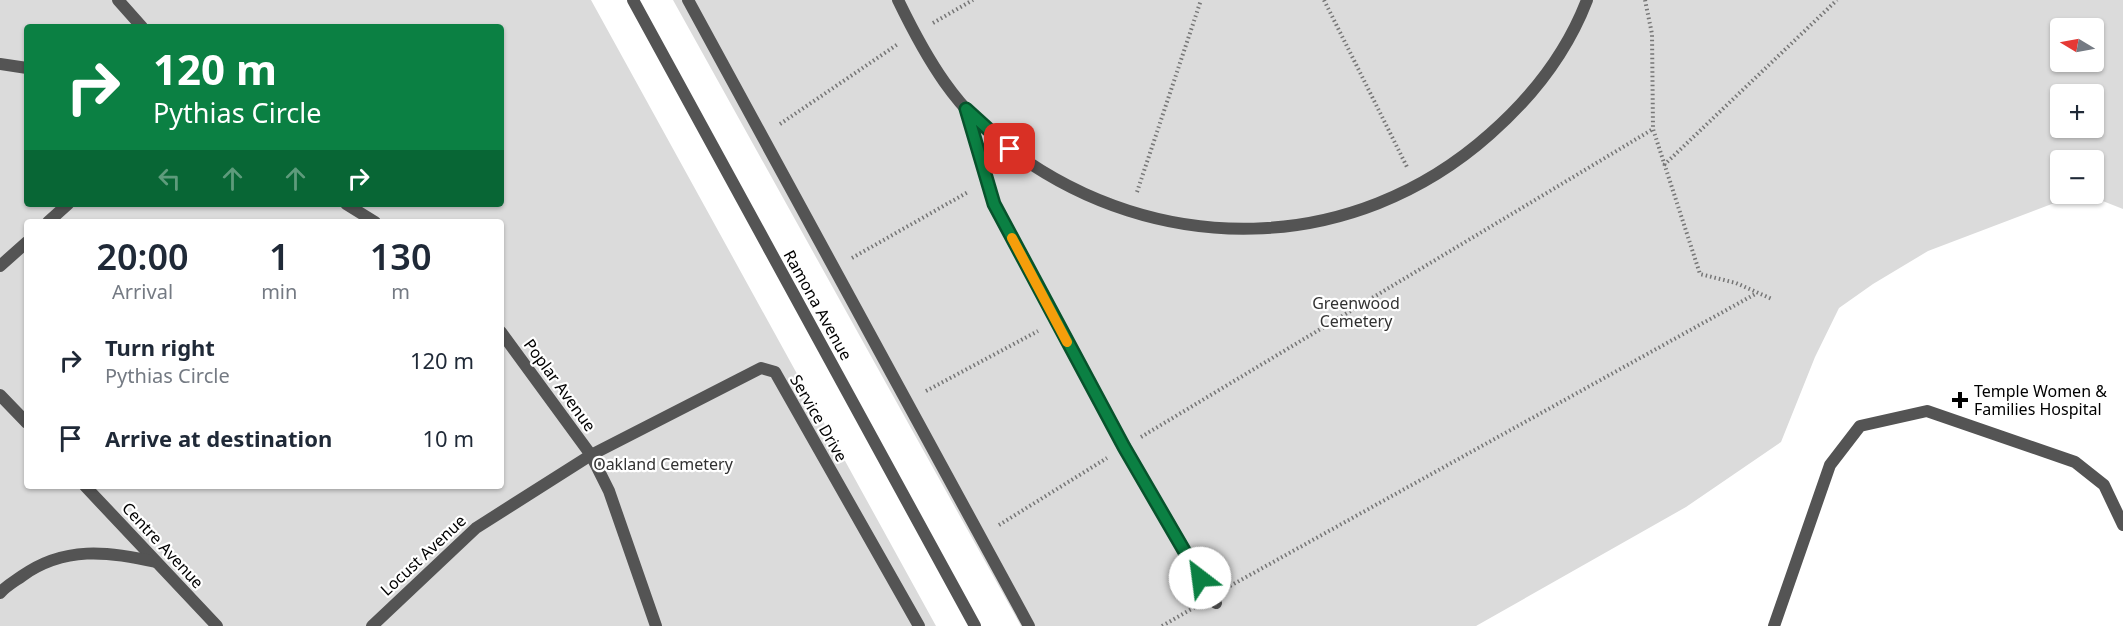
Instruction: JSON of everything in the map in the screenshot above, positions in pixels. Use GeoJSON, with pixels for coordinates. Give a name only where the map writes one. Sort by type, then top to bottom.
{"type":"FeatureCollection","features":[{"type":"Feature","properties":{"kind":"street"},"geometry":{"type":"LineString","coordinates":[[118,0],[139,24]]}},
{"type":"Feature","properties":{"kind":"street","name":"Ramona Avenue"},"geometry":{"type":"LineString","coordinates":[[633,0],[975,626]]}},
{"type":"Feature","properties":{"kind":"street"},"geometry":{"type":"LineString","coordinates":[[688,0],[1029,626]]}},
{"type":"Feature","properties":{"kind":"street"},"geometry":{"type":"LineString","coordinates":[[898,0],[939,77],[966,109],[1010,149],[1059,182],[1130,213],[1174,224],[1236,230],[1298,225],[1359,211],[1416,186],[1467,154],[1512,115],[1550,69],[1580,18],[1587,0]]}},
{"type":"Feature","properties":{"kind":"street"},"geometry":{"type":"LineString","coordinates":[[0,64],[24,68]]}},
{"type":"Feature","properties":{"kind":"street"},"geometry":{"type":"LineString","coordinates":[[966,109],[994,204],[1124,447],[1214,600]]}},
{"type":"Feature","properties":{"kind":"street"},"geometry":{"type":"LineString","coordinates":[[51,219],[65,207]]}},
{"type":"Feature","properties":{"kind":"street"},"geometry":{"type":"LineString","coordinates":[[351,207],[370,219]]}},
{"type":"Feature","properties":{"kind":"street"},"geometry":{"type":"LineString","coordinates":[[0,266],[24,245]]}},
{"type":"Feature","properties":{"kind":"street","name":"Poplar Avenue"},"geometry":{"type":"LineString","coordinates":[[504,336],[591,455],[609,491],[656,626]]}},
{"type":"Feature","properties":{"kind":"street","name":"Service Drive"},"geometry":{"type":"LineString","coordinates":[[591,455],[761,368],[775,372],[919,626]]}},
{"type":"Feature","properties":{"kind":"street"},"geometry":{"type":"LineString","coordinates":[[0,395],[24,420]]}},
{"type":"Feature","properties":{"kind":"street"},"geometry":{"type":"LineString","coordinates":[[1774,626],[1830,465],[1860,426],[1927,411],[2074,462],[2103,485],[2123,525]]}},
{"type":"Feature","properties":{"kind":"street","name":"Locust Avenue"},"geometry":{"type":"LineString","coordinates":[[372,626],[476,528],[591,455]]}},
{"type":"Feature","properties":{"kind":"street","name":"Centre Avenue"},"geometry":{"type":"LineString","coordinates":[[89,489],[217,626]]}},
{"type":"Feature","properties":{"kind":"street"},"geometry":{"type":"LineString","coordinates":[[0,593],[38,565],[80,552],[122,554],[157,562]]}},
{"type":"Feature","properties":{"kind":"path"},"geometry":{"type":"LineString","coordinates":[[762,136],[914,33],[973,0]]}},
{"type":"Feature","properties":{"kind":"path"},"geometry":{"type":"LineString","coordinates":[[1130,213],[1201,0]]}},
{"type":"Feature","properties":{"kind":"path"},"geometry":{"type":"LineString","coordinates":[[1323,0],[1416,186]]}},
{"type":"Feature","properties":{"kind":"path"},"geometry":{"type":"LineString","coordinates":[[1645,0],[1652,34],[1653,129],[1700,274],[1736,283],[1772,299]]}},
{"type":"Feature","properties":{"kind":"path"},"geometry":{"type":"LineString","coordinates":[[1664,165],[1837,0]]}},
{"type":"Feature","properties":{"kind":"path"},"geometry":{"type":"LineString","coordinates":[[980,537],[1124,447],[1653,129]]}},
{"type":"Feature","properties":{"kind":"path"},"geometry":{"type":"LineString","coordinates":[[834,268],[987,182]]}},
{"type":"Feature","properties":{"kind":"path"},"geometry":{"type":"LineString","coordinates":[[1162,626],[1214,600],[1757,292]]}},
{"type":"Feature","properties":{"kind":"path"},"geometry":{"type":"LineString","coordinates":[[907,401],[1056,321]]}},
{"type":"Feature","properties":{"kind":"green space","name":"Oakland Cemetery"},"geometry":{"type":"Polygon","coordinates":[[[0,0],[591,0],[936,626],[0,626],[0,0]]]}},
{"type":"Feature","properties":{"kind":"green space","name":"Greenwood Cemetery"},"geometry":{"type":"Polygon","coordinates":[[[673,0],[2123,0],[2123,209],[2104,202],[2104,150],[2050,150],[2052,204],[1928,251],[1873,284],[1839,308],[1815,357],[1781,442],[1686,507],[1476,626],[1021,626],[673,0]]]}},
{"type":"Feature","properties":{"kind":"slow traffic"},"geometry":{"type":"LineString","coordinates":[[1012,238],[1067,342]]}},
{"type":"Feature","properties":{"kind":"place","name":"Temple Women & Families Hospital"},"geometry":{"type":"Point","coordinates":[1960,400]}},
{"type":"Feature","properties":{"kind":"route"},"geometry":{"type":"LineString","coordinates":[[1010,149],[966,109],[994,204],[1124,447],[1200,578]]}}]}
